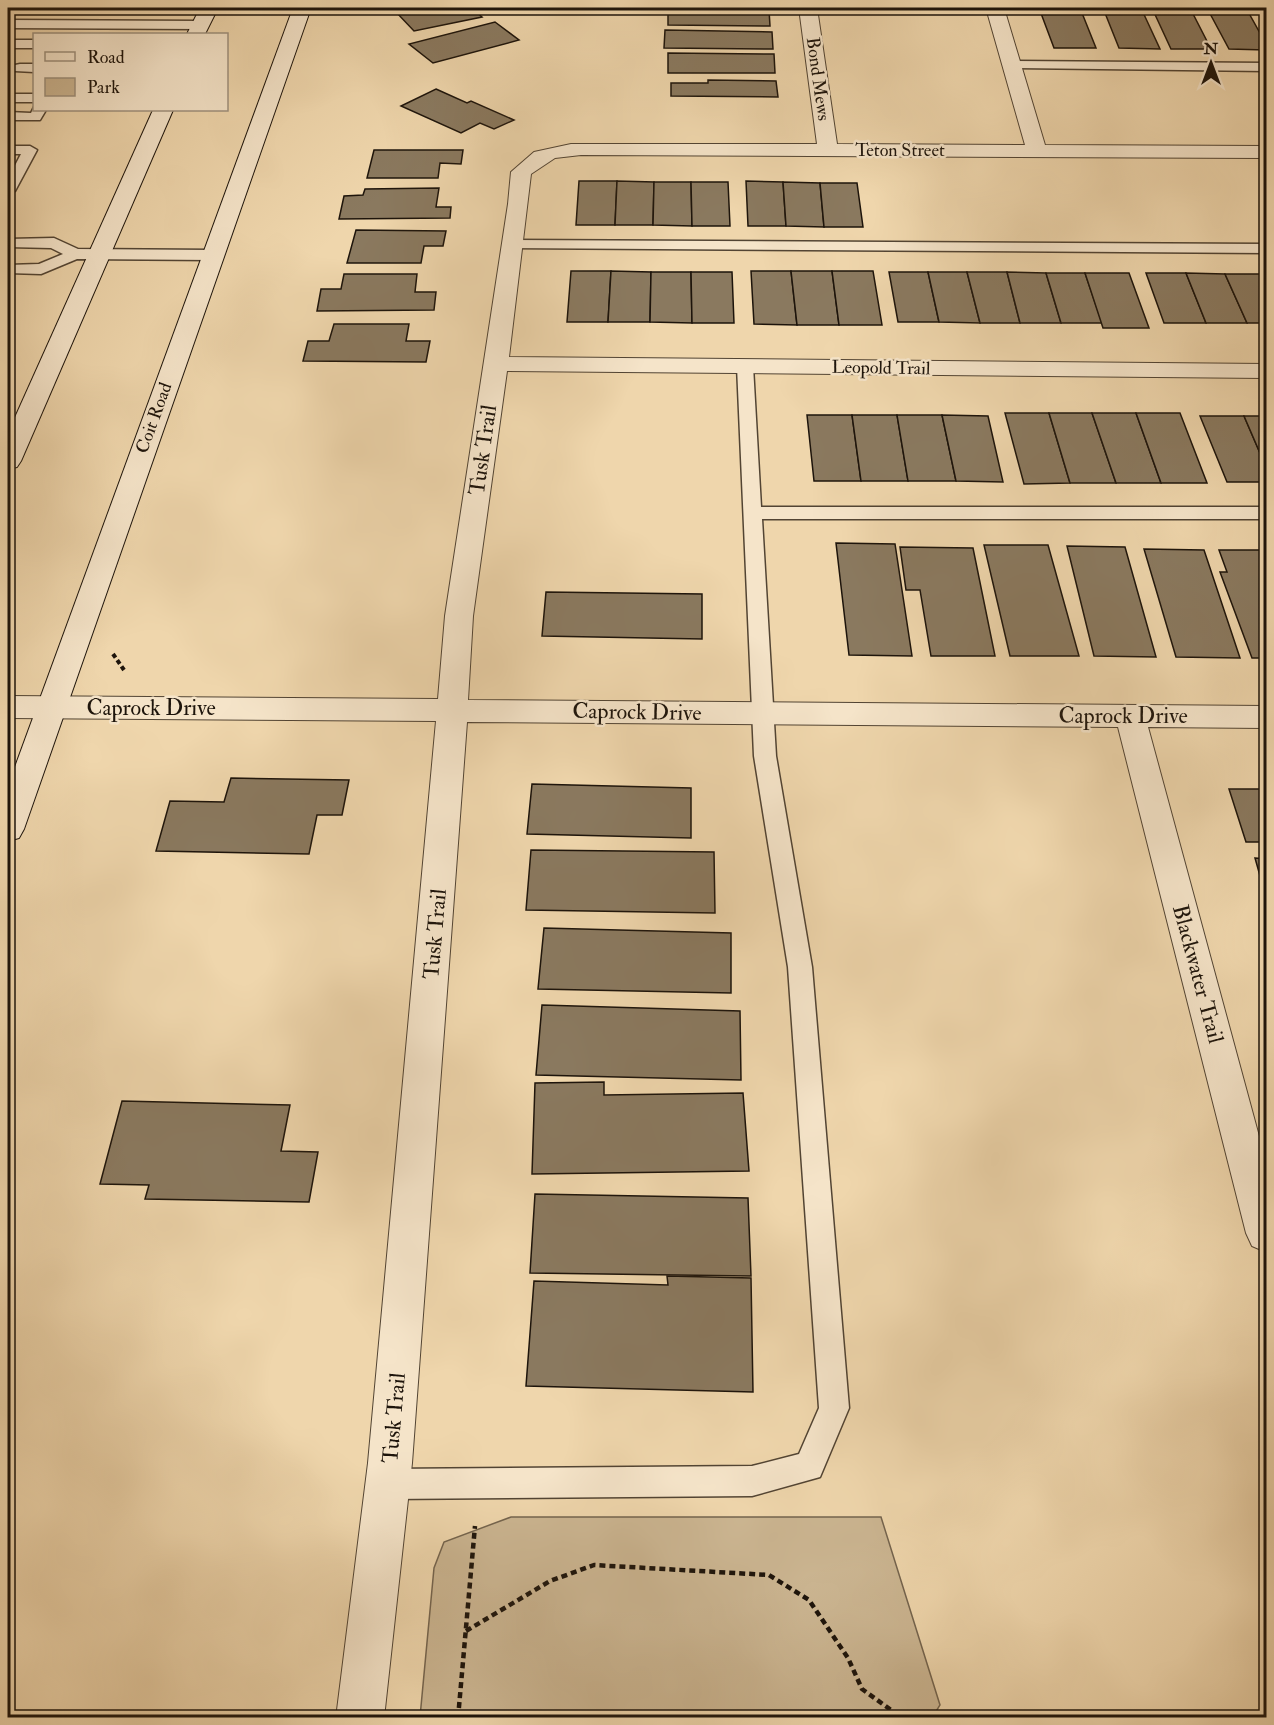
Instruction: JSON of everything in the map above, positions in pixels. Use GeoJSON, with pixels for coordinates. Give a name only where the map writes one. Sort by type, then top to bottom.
{"type":"FeatureCollection","features":[{"type":"Feature","properties":{"kind":"street"},"geometry":{"type":"LineString","coordinates":[[198,30],[209,8]]}},
{"type":"Feature","properties":{"kind":"street","name":"Coit Road"},"geometry":{"type":"LineString","coordinates":[[8,829],[302,8]]}},
{"type":"Feature","properties":{"kind":"street","name":"Bond Mews"},"geometry":{"type":"LineString","coordinates":[[808,8],[828,150]]}},
{"type":"Feature","properties":{"kind":"street"},"geometry":{"type":"LineString","coordinates":[[995,8],[1037,151]]}},
{"type":"Feature","properties":{"kind":"street"},"geometry":{"type":"LineString","coordinates":[[8,460],[163,111]]}},
{"type":"Feature","properties":{"kind":"street","name":"Teton Street"},"geometry":{"type":"LineString","coordinates":[[535,158],[556,151],[580,149],[1266,152]]}},
{"type":"Feature","properties":{"kind":"street","name":"Tusk Trail"},"geometry":{"type":"LineString","coordinates":[[360,1718],[388,1484],[459,616],[513,245],[521,172],[535,158]]}},
{"type":"Feature","properties":{"kind":"street","name":"Leopold Trail"},"geometry":{"type":"LineString","coordinates":[[495,364],[1266,371]]}},
{"type":"Feature","properties":{"kind":"street","name":"Caprock Drive"},"geometry":{"type":"LineString","coordinates":[[8,707],[1266,717]]}},
{"type":"Feature","properties":{"kind":"street","name":"Blackwater Trail"},"geometry":{"type":"LineString","coordinates":[[1130,716],[1266,1233]]}},
{"type":"Feature","properties":{"kind":"lane"},"geometry":{"type":"LineString","coordinates":[[8,24],[81,30],[198,30]]}},
{"type":"Feature","properties":{"kind":"lane"},"geometry":{"type":"LineString","coordinates":[[8,44],[33,44]]}},
{"type":"Feature","properties":{"kind":"lane"},"geometry":{"type":"LineString","coordinates":[[1012,65],[1266,67]]}},
{"type":"Feature","properties":{"kind":"lane"},"geometry":{"type":"LineString","coordinates":[[20,68],[33,68]]}},
{"type":"Feature","properties":{"kind":"lane"},"geometry":{"type":"LineString","coordinates":[[8,98],[33,98]]}},
{"type":"Feature","properties":{"kind":"lane"},"geometry":{"type":"LineString","coordinates":[[8,116],[34,129]]}},
{"type":"Feature","properties":{"kind":"lane"},"geometry":{"type":"LineString","coordinates":[[8,150],[34,129]]}},
{"type":"Feature","properties":{"kind":"lane"},"geometry":{"type":"LineString","coordinates":[[8,191],[34,129]]}},
{"type":"Feature","properties":{"kind":"lane"},"geometry":{"type":"LineString","coordinates":[[8,243],[54,243],[75,254]]}},
{"type":"Feature","properties":{"kind":"lane"},"geometry":{"type":"LineString","coordinates":[[513,245],[1266,249]]}},
{"type":"Feature","properties":{"kind":"lane"},"geometry":{"type":"LineString","coordinates":[[8,269],[41,269],[75,254],[213,255]]}},
{"type":"Feature","properties":{"kind":"lane"},"geometry":{"type":"LineString","coordinates":[[388,1484],[752,1481],[808,1466],[834,1407],[800,967],[765,756],[745,366]]}},
{"type":"Feature","properties":{"kind":"lane"},"geometry":{"type":"LineString","coordinates":[[752,513],[1266,513]]}},
{"type":"Feature","properties":{"kind":"path"},"geometry":{"type":"LineString","coordinates":[[111,650],[126,673]]}},
{"type":"Feature","properties":{"kind":"path"},"geometry":{"type":"LineString","coordinates":[[458,1718],[478,1484]]}},
{"type":"Feature","properties":{"kind":"path"},"geometry":{"type":"LineString","coordinates":[[466,1631],[550,1581],[594,1564],[769,1575],[809,1600],[848,1658],[862,1689],[891,1710],[897,1718]]}},
{"type":"Feature","properties":{"kind":"path"},"geometry":{"type":"LineString","coordinates":[[885,1718],[891,1710]]}},
{"type":"Feature","properties":{"kind":"green space"},"geometry":{"type":"Polygon","coordinates":[[[511,1517],[881,1517],[940,1705],[932,1718],[420,1717],[434,1568],[444,1542],[511,1517]]]}},
{"type":"Feature","properties":{"kind":"building"},"geometry":{"type":"Polygon","coordinates":[[[417,8],[472,8],[482,17],[414,31],[396,12],[417,8]]]}},
{"type":"Feature","properties":{"kind":"building"},"geometry":{"type":"Polygon","coordinates":[[[1039,8],[1080,8],[1096,48],[1054,48],[1039,8]]]}},
{"type":"Feature","properties":{"kind":"building"},"geometry":{"type":"Polygon","coordinates":[[[1103,8],[1141,8],[1160,49],[1119,48],[1103,8]]]}},
{"type":"Feature","properties":{"kind":"building"},"geometry":{"type":"Polygon","coordinates":[[[1152,8],[1190,8],[1211,49],[1171,49],[1152,8]]]}},
{"type":"Feature","properties":{"kind":"building"},"geometry":{"type":"Polygon","coordinates":[[[1207,8],[1246,8],[1266,44],[1266,50],[1229,49],[1207,8]]]}},
{"type":"Feature","properties":{"kind":"building"},"geometry":{"type":"Polygon","coordinates":[[[668,9],[769,10],[770,26],[668,25],[668,9]]]}},
{"type":"Feature","properties":{"kind":"building"},"geometry":{"type":"Polygon","coordinates":[[[495,22],[519,40],[433,63],[409,44],[495,22]]]}},
{"type":"Feature","properties":{"kind":"building"},"geometry":{"type":"Polygon","coordinates":[[[665,30],[772,32],[773,49],[664,48],[665,30]]]}},
{"type":"Feature","properties":{"kind":"building"},"geometry":{"type":"Polygon","coordinates":[[[668,53],[774,54],[775,73],[668,73],[668,53]]]}},
{"type":"Feature","properties":{"kind":"building"},"geometry":{"type":"Polygon","coordinates":[[[708,80],[776,81],[778,97],[671,96],[671,83],[708,83],[708,80]]]}},
{"type":"Feature","properties":{"kind":"building"},"geometry":{"type":"Polygon","coordinates":[[[436,89],[514,120],[494,129],[480,123],[461,133],[401,106],[436,89]]]}},
{"type":"Feature","properties":{"kind":"building"},"geometry":{"type":"Polygon","coordinates":[[[374,150],[463,150],[461,164],[440,163],[438,178],[367,178],[374,150]]]}},
{"type":"Feature","properties":{"kind":"building"},"geometry":{"type":"Polygon","coordinates":[[[579,181],[617,181],[615,225],[576,225],[579,181]]]}},
{"type":"Feature","properties":{"kind":"building"},"geometry":{"type":"Polygon","coordinates":[[[617,181],[654,182],[653,225],[615,225],[617,181]]]}},
{"type":"Feature","properties":{"kind":"building"},"geometry":{"type":"Polygon","coordinates":[[[746,181],[783,182],[786,226],[748,226],[746,181]]]}},
{"type":"Feature","properties":{"kind":"building"},"geometry":{"type":"Polygon","coordinates":[[[654,182],[691,182],[692,226],[653,225],[654,182]]]}},
{"type":"Feature","properties":{"kind":"building"},"geometry":{"type":"Polygon","coordinates":[[[691,182],[728,182],[730,226],[692,226],[691,182]]]}},
{"type":"Feature","properties":{"kind":"building"},"geometry":{"type":"Polygon","coordinates":[[[783,182],[820,183],[824,227],[786,226],[783,182]]]}},
{"type":"Feature","properties":{"kind":"building"},"geometry":{"type":"Polygon","coordinates":[[[820,183],[857,183],[863,227],[824,227],[820,183]]]}},
{"type":"Feature","properties":{"kind":"building"},"geometry":{"type":"Polygon","coordinates":[[[439,188],[436,207],[451,207],[450,218],[339,219],[344,196],[363,195],[365,189],[439,188]]]}},
{"type":"Feature","properties":{"kind":"building"},"geometry":{"type":"Polygon","coordinates":[[[356,230],[446,231],[443,246],[424,246],[421,263],[347,263],[356,230]]]}},
{"type":"Feature","properties":{"kind":"building"},"geometry":{"type":"Polygon","coordinates":[[[571,271],[611,271],[608,322],[567,322],[571,271]]]}},
{"type":"Feature","properties":{"kind":"building"},"geometry":{"type":"Polygon","coordinates":[[[611,271],[651,272],[650,322],[608,322],[611,271]]]}},
{"type":"Feature","properties":{"kind":"building"},"geometry":{"type":"Polygon","coordinates":[[[751,271],[791,271],[797,325],[754,324],[751,271]]]}},
{"type":"Feature","properties":{"kind":"building"},"geometry":{"type":"Polygon","coordinates":[[[791,271],[832,271],[839,325],[797,325],[791,271]]]}},
{"type":"Feature","properties":{"kind":"building"},"geometry":{"type":"Polygon","coordinates":[[[832,271],[873,271],[882,325],[839,325],[832,271]]]}},
{"type":"Feature","properties":{"kind":"building"},"geometry":{"type":"Polygon","coordinates":[[[651,272],[691,272],[692,323],[650,322],[651,272]]]}},
{"type":"Feature","properties":{"kind":"building"},"geometry":{"type":"Polygon","coordinates":[[[691,272],[732,272],[734,323],[692,323],[691,272]]]}},
{"type":"Feature","properties":{"kind":"building"},"geometry":{"type":"Polygon","coordinates":[[[889,272],[928,272],[939,322],[898,322],[889,272]]]}},
{"type":"Feature","properties":{"kind":"building"},"geometry":{"type":"Polygon","coordinates":[[[928,272],[967,272],[980,323],[939,322],[928,272]]]}},
{"type":"Feature","properties":{"kind":"building"},"geometry":{"type":"Polygon","coordinates":[[[967,272],[1007,272],[1020,323],[980,323],[967,272]]]}},
{"type":"Feature","properties":{"kind":"building"},"geometry":{"type":"Polygon","coordinates":[[[1007,272],[1046,273],[1061,323],[1020,323],[1007,272]]]}},
{"type":"Feature","properties":{"kind":"building"},"geometry":{"type":"Polygon","coordinates":[[[1046,273],[1085,273],[1102,323],[1061,323],[1046,273]]]}},
{"type":"Feature","properties":{"kind":"building"},"geometry":{"type":"Polygon","coordinates":[[[1085,273],[1129,273],[1149,328],[1103,328],[1085,273]]]}},
{"type":"Feature","properties":{"kind":"building"},"geometry":{"type":"Polygon","coordinates":[[[1146,273],[1186,273],[1206,323],[1164,323],[1146,273]]]}},
{"type":"Feature","properties":{"kind":"building"},"geometry":{"type":"Polygon","coordinates":[[[1186,273],[1225,274],[1247,323],[1206,323],[1186,273]]]}},
{"type":"Feature","properties":{"kind":"building"},"geometry":{"type":"Polygon","coordinates":[[[344,274],[417,274],[415,292],[436,292],[434,310],[317,311],[321,289],[341,289],[344,274]]]}},
{"type":"Feature","properties":{"kind":"building"},"geometry":{"type":"Polygon","coordinates":[[[1225,274],[1265,274],[1266,323],[1247,323],[1225,274]]]}},
{"type":"Feature","properties":{"kind":"building"},"geometry":{"type":"Polygon","coordinates":[[[334,324],[409,324],[406,341],[430,341],[426,362],[303,361],[308,341],[329,341],[334,324]]]}},
{"type":"Feature","properties":{"kind":"building"},"geometry":{"type":"Polygon","coordinates":[[[1005,413],[1049,413],[1070,483],[1024,484],[1005,413]]]}},
{"type":"Feature","properties":{"kind":"building"},"geometry":{"type":"Polygon","coordinates":[[[1049,413],[1092,413],[1116,483],[1070,483],[1049,413]]]}},
{"type":"Feature","properties":{"kind":"building"},"geometry":{"type":"Polygon","coordinates":[[[1092,413],[1136,413],[1161,483],[1116,483],[1092,413]]]}},
{"type":"Feature","properties":{"kind":"building"},"geometry":{"type":"Polygon","coordinates":[[[1136,413],[1180,413],[1207,483],[1161,483],[1136,413]]]}},
{"type":"Feature","properties":{"kind":"building"},"geometry":{"type":"Polygon","coordinates":[[[807,415],[852,415],[861,481],[814,481],[807,415]]]}},
{"type":"Feature","properties":{"kind":"building"},"geometry":{"type":"Polygon","coordinates":[[[852,415],[897,415],[908,481],[861,481],[852,415]]]}},
{"type":"Feature","properties":{"kind":"building"},"geometry":{"type":"Polygon","coordinates":[[[897,415],[942,415],[956,481],[908,481],[897,415]]]}},
{"type":"Feature","properties":{"kind":"building"},"geometry":{"type":"Polygon","coordinates":[[[942,415],[988,416],[1003,482],[956,481],[942,415]]]}},
{"type":"Feature","properties":{"kind":"building"},"geometry":{"type":"Polygon","coordinates":[[[1200,416],[1244,416],[1266,467],[1266,482],[1227,482],[1200,416]]]}},
{"type":"Feature","properties":{"kind":"building"},"geometry":{"type":"Polygon","coordinates":[[[1244,416],[1266,416],[1266,467],[1244,416]]]}},
{"type":"Feature","properties":{"kind":"building"},"geometry":{"type":"Polygon","coordinates":[[[836,543],[895,544],[912,656],[849,655],[836,543]]]}},
{"type":"Feature","properties":{"kind":"building"},"geometry":{"type":"Polygon","coordinates":[[[984,545],[1048,545],[1079,656],[1010,656],[984,545]]]}},
{"type":"Feature","properties":{"kind":"building"},"geometry":{"type":"Polygon","coordinates":[[[1067,546],[1125,547],[1156,657],[1094,656],[1067,546]]]}},
{"type":"Feature","properties":{"kind":"building"},"geometry":{"type":"Polygon","coordinates":[[[900,547],[973,548],[995,656],[931,656],[920,590],[906,590],[900,547]]]}},
{"type":"Feature","properties":{"kind":"building"},"geometry":{"type":"Polygon","coordinates":[[[1144,549],[1204,550],[1240,658],[1176,657],[1144,549]]]}},
{"type":"Feature","properties":{"kind":"building"},"geometry":{"type":"Polygon","coordinates":[[[1219,550],[1266,550],[1266,658],[1252,658],[1220,572],[1227,572],[1219,550]]]}},
{"type":"Feature","properties":{"kind":"building"},"geometry":{"type":"Polygon","coordinates":[[[546,592],[702,594],[702,639],[542,636],[546,592]]]}},
{"type":"Feature","properties":{"kind":"building"},"geometry":{"type":"Polygon","coordinates":[[[231,778],[349,780],[342,815],[317,815],[309,854],[156,851],[170,801],[224,802],[231,778]]]}},
{"type":"Feature","properties":{"kind":"building"},"geometry":{"type":"Polygon","coordinates":[[[532,784],[691,788],[691,838],[527,834],[532,784]]]}},
{"type":"Feature","properties":{"kind":"building"},"geometry":{"type":"Polygon","coordinates":[[[1229,789],[1266,789],[1266,842],[1246,842],[1229,789]]]}},
{"type":"Feature","properties":{"kind":"building"},"geometry":{"type":"Polygon","coordinates":[[[531,850],[714,852],[715,913],[526,910],[531,850]]]}},
{"type":"Feature","properties":{"kind":"building"},"geometry":{"type":"Polygon","coordinates":[[[1255,858],[1266,859],[1266,897],[1255,858]]]}},
{"type":"Feature","properties":{"kind":"building"},"geometry":{"type":"Polygon","coordinates":[[[544,928],[731,933],[731,993],[538,989],[544,928]]]}},
{"type":"Feature","properties":{"kind":"building"},"geometry":{"type":"Polygon","coordinates":[[[542,1005],[740,1011],[741,1080],[536,1075],[542,1005]]]}},
{"type":"Feature","properties":{"kind":"building"},"geometry":{"type":"Polygon","coordinates":[[[604,1082],[604,1095],[743,1093],[749,1171],[532,1174],[535,1083],[604,1082]]]}},
{"type":"Feature","properties":{"kind":"building"},"geometry":{"type":"Polygon","coordinates":[[[122,1101],[290,1105],[281,1151],[318,1152],[309,1202],[145,1199],[149,1185],[100,1184],[122,1101]]]}},
{"type":"Feature","properties":{"kind":"building"},"geometry":{"type":"Polygon","coordinates":[[[535,1194],[748,1198],[751,1276],[530,1273],[535,1194]]]}},
{"type":"Feature","properties":{"kind":"building"},"geometry":{"type":"Polygon","coordinates":[[[667,1276],[751,1278],[753,1392],[526,1386],[534,1281],[668,1285],[667,1276]]]}}]}
